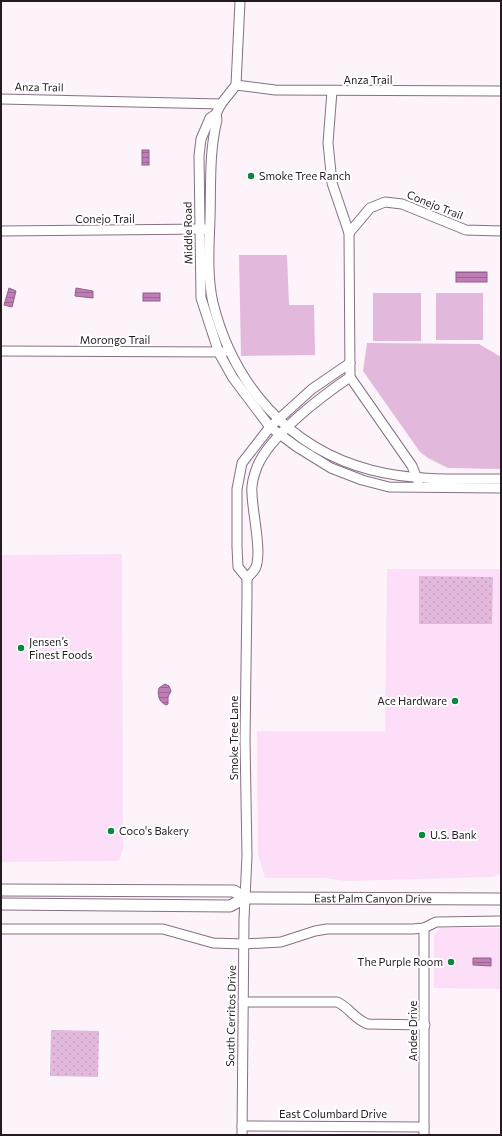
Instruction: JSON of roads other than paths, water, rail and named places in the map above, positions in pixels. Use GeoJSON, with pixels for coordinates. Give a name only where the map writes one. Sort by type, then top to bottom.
{"type":"FeatureCollection","features":[{"type":"Feature","properties":{"kind":"main road","name":"East Palm Canyon Drive"},"geometry":{"type":"LineString","coordinates":[[1,890],[234,891],[245,898]]}},
{"type":"Feature","properties":{"kind":"main road","name":"East Palm Canyon Drive"},"geometry":{"type":"LineString","coordinates":[[1,904],[230,906],[245,898],[501,898]]}},
{"type":"Feature","properties":{"kind":"street"},"geometry":{"type":"LineString","coordinates":[[236,84],[240,1]]}},
{"type":"Feature","properties":{"kind":"street","name":"Anza Trail"},"geometry":{"type":"LineString","coordinates":[[236,84],[275,90],[332,92],[501,92]]}},
{"type":"Feature","properties":{"kind":"street","name":"Middle Road"},"geometry":{"type":"LineString","coordinates":[[236,84],[221,104],[216,114],[210,118],[201,139],[198,173],[213,302],[229,352],[237,367],[258,398],[278,419],[317,448],[354,465],[372,470],[415,477],[501,479]]}},
{"type":"Feature","properties":{"kind":"street"},"geometry":{"type":"LineString","coordinates":[[332,92],[328,143],[332,183],[349,232],[350,377],[412,466],[415,477],[421,488]]}},
{"type":"Feature","properties":{"kind":"street","name":"Anza Trail"},"geometry":{"type":"LineString","coordinates":[[1,99],[221,104]]}},
{"type":"Feature","properties":{"kind":"street","name":"Middle Road"},"geometry":{"type":"LineString","coordinates":[[216,114],[217,120],[213,136],[205,230],[201,298],[219,353],[233,378],[270,427],[331,468],[362,480],[389,487],[501,488]]}},
{"type":"Feature","properties":{"kind":"street","name":"Conejo Trail"},"geometry":{"type":"LineString","coordinates":[[349,232],[370,208],[385,202],[402,204],[466,230],[501,231]]}},
{"type":"Feature","properties":{"kind":"street","name":"Conejo Trail"},"geometry":{"type":"LineString","coordinates":[[1,231],[205,230]]}},
{"type":"Feature","properties":{"kind":"street","name":"Morongo Trail"},"geometry":{"type":"LineString","coordinates":[[1,351],[229,352]]}},
{"type":"Feature","properties":{"kind":"street","name":"Smoke Tree Lane"},"geometry":{"type":"LineString","coordinates":[[245,898],[247,856],[245,719],[247,578],[238,567],[236,489],[242,463],[270,427],[312,389],[350,363]]}},
{"type":"Feature","properties":{"kind":"street","name":"Smoke Tree Lane"},"geometry":{"type":"LineString","coordinates":[[247,578],[256,568],[258,549],[251,492],[257,466],[269,448],[288,427],[321,397],[350,377]]}},
{"type":"Feature","properties":{"kind":"street"},"geometry":{"type":"LineString","coordinates":[[236,524],[255,522]]}},
{"type":"Feature","properties":{"kind":"street","name":"South Cerritos Drive"},"geometry":{"type":"LineString","coordinates":[[242,1130],[245,898]]}},
{"type":"Feature","properties":{"kind":"street"},"geometry":{"type":"LineString","coordinates":[[1,929],[163,929],[213,943],[244,944],[281,942],[315,931],[327,929],[424,928],[436,922],[501,921]]}},
{"type":"Feature","properties":{"kind":"street","name":"Andee Drive"},"geometry":{"type":"LineString","coordinates":[[424,928],[424,1131]]}},
{"type":"Feature","properties":{"kind":"street"},"geometry":{"type":"LineString","coordinates":[[243,1002],[336,1002],[345,1005],[362,1023],[425,1025]]}},
{"type":"Feature","properties":{"kind":"street","name":"East Columbard Drive"},"geometry":{"type":"LineString","coordinates":[[242,1130],[424,1131]]}},
{"type":"Feature","properties":{"kind":"place","name":"Smoke Tree Ranch"},"geometry":{"type":"Point","coordinates":[251,176]}},
{"type":"Feature","properties":{"kind":"place","name":"Jensen’s Finest Foods"},"geometry":{"type":"Point","coordinates":[21,648]}},
{"type":"Feature","properties":{"kind":"place","name":"Ace Hardware"},"geometry":{"type":"Point","coordinates":[455,701]}},
{"type":"Feature","properties":{"kind":"place","name":"Coco's Bakery"},"geometry":{"type":"Point","coordinates":[111,831]}},
{"type":"Feature","properties":{"kind":"place","name":"U.S. Bank"},"geometry":{"type":"Point","coordinates":[422,835]}},
{"type":"Feature","properties":{"kind":"place","name":"The Purple Room"},"geometry":{"type":"Point","coordinates":[451,962]}}]}
